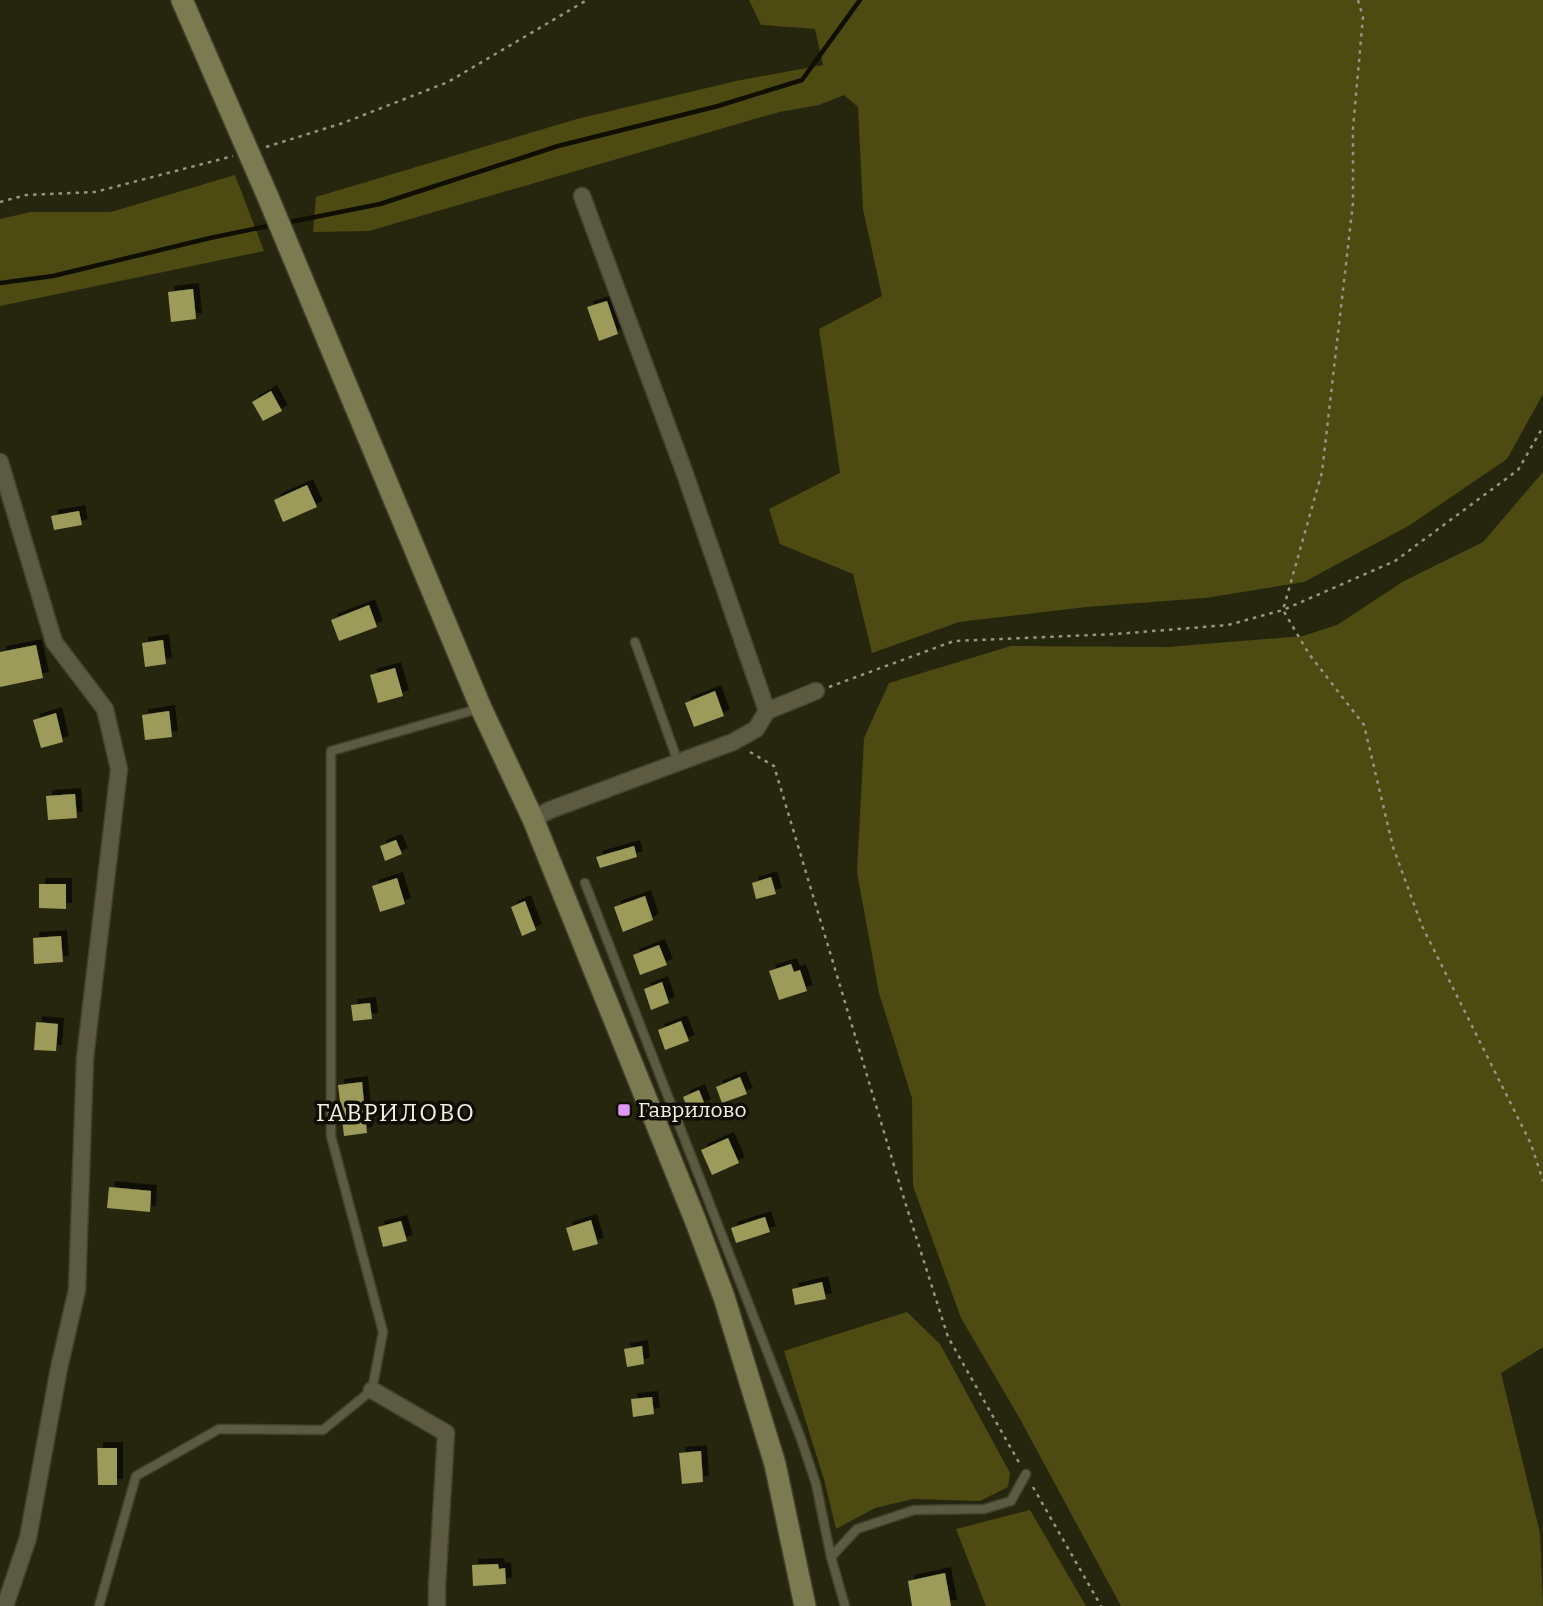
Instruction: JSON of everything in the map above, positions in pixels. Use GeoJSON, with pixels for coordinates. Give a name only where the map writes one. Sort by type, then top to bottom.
{"type":"FeatureCollection","features":[{"type":"Feature","properties":{"kind":"street"},"geometry":{"type":"LineString","coordinates":[[182,0],[299,270],[481,708],[533,819],[696,1222],[724,1297],[775,1464],[806,1606]]}},
{"type":"Feature","properties":{"kind":"street"},"geometry":{"type":"LineString","coordinates":[[582,196],[684,471],[767,711]]}},
{"type":"Feature","properties":{"kind":"street"},"geometry":{"type":"LineString","coordinates":[[0,462],[54,642],[105,709],[119,769],[85,1058],[77,1290],[59,1368],[28,1538],[5,1606]]}},
{"type":"Feature","properties":{"kind":"street"},"geometry":{"type":"LineString","coordinates":[[533,819],[550,810],[733,742],[756,729],[767,711],[816,691]]}},
{"type":"Feature","properties":{"kind":"street"},"geometry":{"type":"LineString","coordinates":[[373,1390],[446,1433],[437,1606]]}},
{"type":"Feature","properties":{"kind":"lane"},"geometry":{"type":"LineString","coordinates":[[635,642],[678,762]]}},
{"type":"Feature","properties":{"kind":"lane"},"geometry":{"type":"LineString","coordinates":[[99,1606],[136,1476],[219,1429],[323,1430],[373,1390],[383,1332],[331,1136],[331,751],[481,708]]}},
{"type":"Feature","properties":{"kind":"lane"},"geometry":{"type":"LineString","coordinates":[[585,883],[800,1436],[816,1484],[831,1558],[845,1606]]}},
{"type":"Feature","properties":{"kind":"lane"},"geometry":{"type":"LineString","coordinates":[[831,1558],[857,1529],[914,1510],[984,1509],[1011,1501],[1026,1474]]}},
{"type":"Feature","properties":{"kind":"path"},"geometry":{"type":"LineString","coordinates":[[0,202],[26,195],[95,192],[248,152],[343,123],[448,82],[586,0]]}},
{"type":"Feature","properties":{"kind":"path"},"geometry":{"type":"LineString","coordinates":[[1358,0],[1363,17],[1353,128],[1353,203],[1322,472],[1283,610],[1309,654],[1364,724],[1393,847],[1422,926],[1531,1144],[1543,1181]]}},
{"type":"Feature","properties":{"kind":"path"},"geometry":{"type":"LineString","coordinates":[[816,691],[954,641],[1116,634],[1228,625],[1283,610],[1395,561],[1518,470],[1543,427]]}},
{"type":"Feature","properties":{"kind":"path"},"geometry":{"type":"LineString","coordinates":[[733,742],[775,766],[948,1337],[1101,1606]]}},
{"type":"Feature","properties":{"kind":"shaded area"},"geometry":{"type":"Polygon","coordinates":[[[749,0],[1543,0],[1543,394],[1507,459],[1410,525],[1304,582],[1205,598],[1086,607],[959,622],[872,653],[853,574],[780,544],[769,509],[840,473],[819,329],[882,296],[863,209],[858,107],[844,95],[819,105],[779,112],[369,231],[313,232],[316,197],[577,119],[736,81],[823,65],[815,29],[761,25],[749,0]]]}},
{"type":"Feature","properties":{"kind":"shaded area"},"geometry":{"type":"Polygon","coordinates":[[[235,175],[264,251],[0,306],[0,219],[31,212],[111,212],[235,175]]]}},
{"type":"Feature","properties":{"kind":"shaded area"},"geometry":{"type":"Polygon","coordinates":[[[1543,472],[1543,1347],[1501,1373],[1540,1533],[1543,1606],[1121,1606],[1020,1419],[961,1318],[913,1186],[912,1098],[879,993],[857,872],[864,738],[889,683],[1011,646],[1168,647],[1303,636],[1337,625],[1404,581],[1483,542],[1543,472]]]}},
{"type":"Feature","properties":{"kind":"shaded area"},"geometry":{"type":"Polygon","coordinates":[[[907,1312],[940,1344],[1010,1473],[1008,1487],[980,1501],[913,1499],[875,1508],[836,1529],[825,1483],[784,1351],[907,1312]]]}},
{"type":"Feature","properties":{"kind":"shaded area"},"geometry":{"type":"Polygon","coordinates":[[[1030,1510],[1086,1606],[986,1606],[956,1529],[1030,1510]]]}},
{"type":"Feature","properties":{"kind":"building"},"geometry":{"type":"Polygon","coordinates":[[[193,289],[196,319],[171,322],[168,292],[193,289]]]}},
{"type":"Feature","properties":{"kind":"building"},"geometry":{"type":"Polygon","coordinates":[[[607,301],[618,334],[599,341],[587,307],[607,301]]]}},
{"type":"Feature","properties":{"kind":"building"},"geometry":{"type":"Polygon","coordinates":[[[271,391],[282,411],[263,421],[252,402],[271,391]]]}},
{"type":"Feature","properties":{"kind":"building"},"geometry":{"type":"Polygon","coordinates":[[[307,485],[317,507],[283,522],[274,500],[307,485]]]}},
{"type":"Feature","properties":{"kind":"building"},"geometry":{"type":"Polygon","coordinates":[[[79,511],[82,525],[54,530],[51,516],[79,511]]]}},
{"type":"Feature","properties":{"kind":"building"},"geometry":{"type":"Polygon","coordinates":[[[369,605],[377,627],[339,641],[331,620],[369,605]]]}},
{"type":"Feature","properties":{"kind":"building"},"geometry":{"type":"Polygon","coordinates":[[[163,640],[166,664],[145,667],[142,643],[163,640]]]}},
{"type":"Feature","properties":{"kind":"building"},"geometry":{"type":"Polygon","coordinates":[[[36,645],[43,678],[0,687],[0,652],[36,645]]]}},
{"type":"Feature","properties":{"kind":"building"},"geometry":{"type":"Polygon","coordinates":[[[395,668],[403,696],[378,703],[370,675],[395,668]]]}},
{"type":"Feature","properties":{"kind":"building"},"geometry":{"type":"Polygon","coordinates":[[[715,691],[724,716],[694,727],[685,703],[715,691]]]}},
{"type":"Feature","properties":{"kind":"building"},"geometry":{"type":"Polygon","coordinates":[[[169,711],[172,737],[145,740],[142,715],[169,711]]]}},
{"type":"Feature","properties":{"kind":"building"},"geometry":{"type":"Polygon","coordinates":[[[56,713],[63,742],[41,748],[33,720],[56,713]]]}},
{"type":"Feature","properties":{"kind":"building"},"geometry":{"type":"Polygon","coordinates":[[[75,794],[77,818],[48,820],[46,796],[75,794]]]}},
{"type":"Feature","properties":{"kind":"building"},"geometry":{"type":"Polygon","coordinates":[[[396,840],[402,854],[385,861],[380,846],[396,840]]]}},
{"type":"Feature","properties":{"kind":"building"},"geometry":{"type":"Polygon","coordinates":[[[634,846],[637,857],[600,868],[596,857],[634,846]]]}},
{"type":"Feature","properties":{"kind":"building"},"geometry":{"type":"Polygon","coordinates":[[[771,877],[776,894],[756,899],[752,883],[771,877]]]}},
{"type":"Feature","properties":{"kind":"building"},"geometry":{"type":"Polygon","coordinates":[[[397,878],[405,904],[380,912],[372,886],[397,878]]]}},
{"type":"Feature","properties":{"kind":"building"},"geometry":{"type":"Polygon","coordinates":[[[39,884],[66,884],[66,909],[39,908],[39,884]]]}},
{"type":"Feature","properties":{"kind":"building"},"geometry":{"type":"Polygon","coordinates":[[[645,896],[653,920],[623,932],[614,907],[645,896]]]}},
{"type":"Feature","properties":{"kind":"building"},"geometry":{"type":"Polygon","coordinates":[[[525,901],[536,930],[522,936],[511,907],[525,901]]]}},
{"type":"Feature","properties":{"kind":"building"},"geometry":{"type":"Polygon","coordinates":[[[61,936],[63,962],[34,964],[33,938],[61,936]]]}},
{"type":"Feature","properties":{"kind":"building"},"geometry":{"type":"Polygon","coordinates":[[[659,945],[667,965],[640,975],[633,955],[659,945]]]}},
{"type":"Feature","properties":{"kind":"building"},"geometry":{"type":"Polygon","coordinates":[[[791,964],[794,972],[800,970],[807,991],[779,1000],[769,971],[791,964]]]}},
{"type":"Feature","properties":{"kind":"building"},"geometry":{"type":"Polygon","coordinates":[[[662,982],[669,1003],[651,1010],[644,989],[662,982]]]}},
{"type":"Feature","properties":{"kind":"building"},"geometry":{"type":"Polygon","coordinates":[[[370,1003],[372,1019],[353,1021],[351,1005],[370,1003]]]}},
{"type":"Feature","properties":{"kind":"building"},"geometry":{"type":"Polygon","coordinates":[[[681,1021],[689,1041],[665,1050],[658,1030],[681,1021]]]}},
{"type":"Feature","properties":{"kind":"building"},"geometry":{"type":"Polygon","coordinates":[[[36,1022],[58,1024],[56,1051],[34,1050],[36,1022]]]}},
{"type":"Feature","properties":{"kind":"building"},"geometry":{"type":"Polygon","coordinates":[[[740,1077],[747,1094],[722,1103],[716,1087],[740,1077]]]}},
{"type":"Feature","properties":{"kind":"building"},"geometry":{"type":"Polygon","coordinates":[[[362,1082],[367,1133],[344,1136],[338,1085],[362,1082]]]}},
{"type":"Feature","properties":{"kind":"building"},"geometry":{"type":"Polygon","coordinates":[[[699,1090],[705,1105],[689,1112],[683,1097],[699,1090]]]}},
{"type":"Feature","properties":{"kind":"building"},"geometry":{"type":"Polygon","coordinates":[[[728,1138],[739,1163],[712,1175],[701,1150],[728,1138]]]}},
{"type":"Feature","properties":{"kind":"building"},"geometry":{"type":"Polygon","coordinates":[[[109,1187],[151,1191],[150,1212],[107,1208],[109,1187]]]}},
{"type":"Feature","properties":{"kind":"building"},"geometry":{"type":"Polygon","coordinates":[[[765,1217],[770,1232],[736,1243],[731,1228],[765,1217]]]}},
{"type":"Feature","properties":{"kind":"building"},"geometry":{"type":"Polygon","coordinates":[[[591,1220],[598,1244],[573,1251],[566,1228],[591,1220]]]}},
{"type":"Feature","properties":{"kind":"building"},"geometry":{"type":"Polygon","coordinates":[[[401,1221],[407,1241],[383,1247],[378,1227],[401,1221]]]}},
{"type":"Feature","properties":{"kind":"building"},"geometry":{"type":"Polygon","coordinates":[[[822,1282],[826,1299],[795,1305],[792,1289],[822,1282]]]}},
{"type":"Feature","properties":{"kind":"building"},"geometry":{"type":"Polygon","coordinates":[[[642,1346],[644,1364],[627,1367],[624,1349],[642,1346]]]}},
{"type":"Feature","properties":{"kind":"building"},"geometry":{"type":"Polygon","coordinates":[[[652,1397],[654,1414],[633,1417],[631,1399],[652,1397]]]}},
{"type":"Feature","properties":{"kind":"building"},"geometry":{"type":"Polygon","coordinates":[[[97,1448],[117,1448],[117,1485],[98,1485],[97,1448]]]}},
{"type":"Feature","properties":{"kind":"building"},"geometry":{"type":"Polygon","coordinates":[[[701,1451],[703,1482],[682,1484],[679,1453],[701,1451]]]}},
{"type":"Feature","properties":{"kind":"building"},"geometry":{"type":"Polygon","coordinates":[[[498,1564],[499,1569],[505,1568],[506,1584],[473,1586],[472,1565],[498,1564]]]}},
{"type":"Feature","properties":{"kind":"building"},"geometry":{"type":"Polygon","coordinates":[[[945,1573],[951,1606],[912,1606],[908,1581],[945,1573]]]}},
{"type":"Feature","properties":{"kind":"waterway"},"geometry":{"type":"LineString","coordinates":[[285,223],[380,204],[558,146],[718,106],[802,80],[860,0]]}},
{"type":"Feature","properties":{"kind":"waterway"},"geometry":{"type":"LineString","coordinates":[[0,283],[53,276],[273,225]]}},
{"type":"Feature","properties":{"kind":"place","name":"Гаврилово"},"geometry":{"type":"Point","coordinates":[624,1110]}},
{"type":"Feature","properties":{"kind":"district","name":"ГАВРИЛОВО"},"geometry":{"type":"Point","coordinates":[396,1113]}}]}
